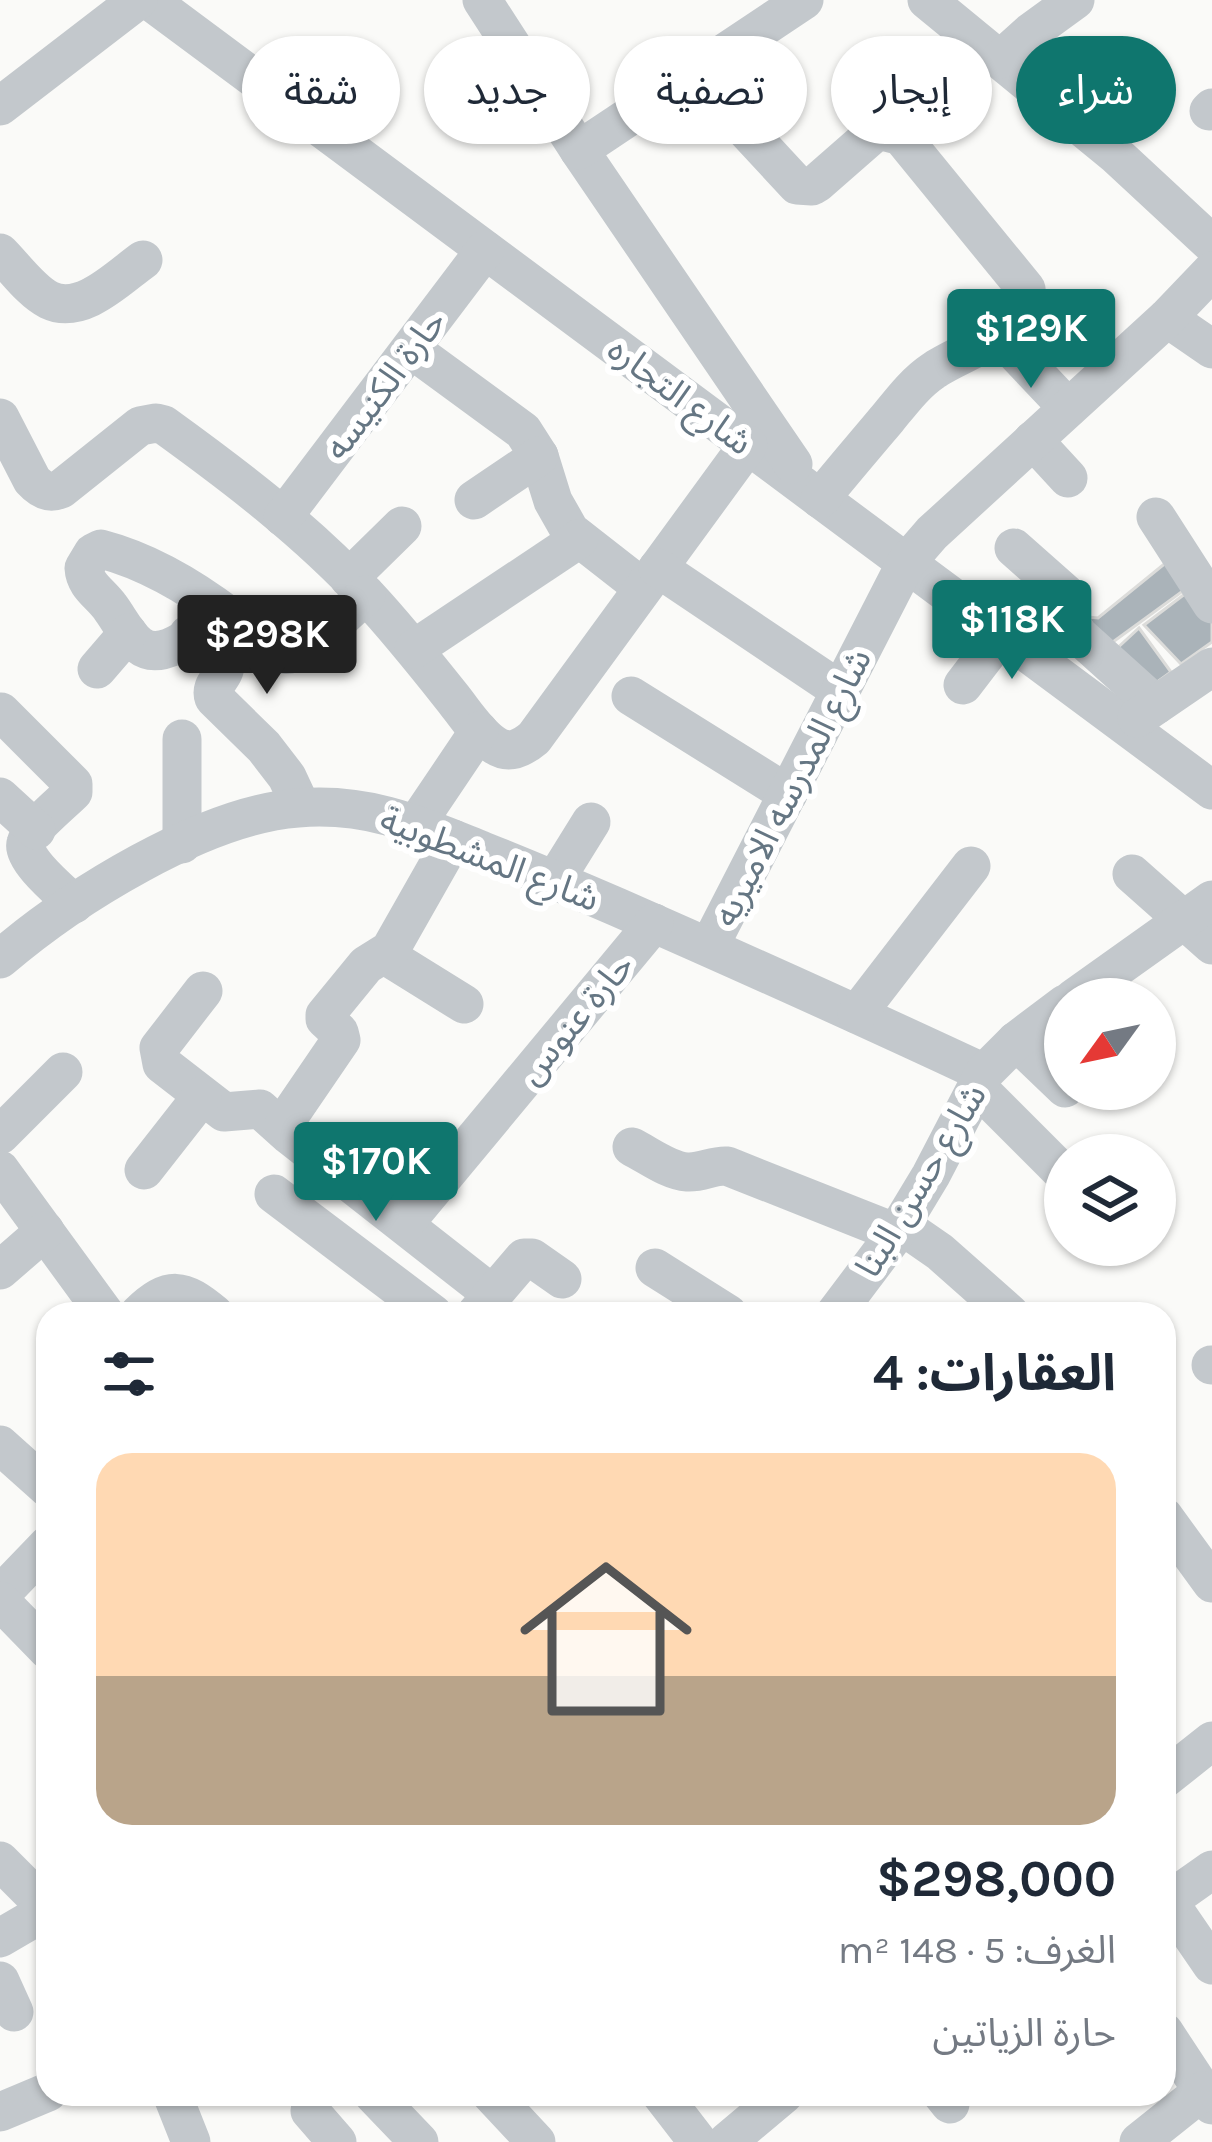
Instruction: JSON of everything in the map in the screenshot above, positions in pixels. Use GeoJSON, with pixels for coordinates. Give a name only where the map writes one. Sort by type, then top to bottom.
{"type":"FeatureCollection","features":[{"type":"Feature","properties":{"kind":"street"},"geometry":{"type":"LineString","coordinates":[[0,106],[138,0]]}},
{"type":"Feature","properties":{"kind":"street","name":"شارع التجاره"},"geometry":{"type":"LineString","coordinates":[[149,0],[1002,634],[1141,716],[1212,790]]}},
{"type":"Feature","properties":{"kind":"street"},"geometry":{"type":"LineString","coordinates":[[482,0],[578,150],[816,496],[914,386],[930,372],[987,344],[1022,314],[1028,297],[901,136],[882,131],[873,134],[812,186],[797,185],[759,144]]}},
{"type":"Feature","properties":{"kind":"street"},"geometry":{"type":"LineString","coordinates":[[750,36],[804,0]]}},
{"type":"Feature","properties":{"kind":"street"},"geometry":{"type":"LineString","coordinates":[[927,0],[1116,155],[1212,244]]}},
{"type":"Feature","properties":{"kind":"street"},"geometry":{"type":"LineString","coordinates":[[1001,59],[1075,0]]}},
{"type":"Feature","properties":{"kind":"street"},"geometry":{"type":"LineString","coordinates":[[578,150],[614,126]]}},
{"type":"Feature","properties":{"kind":"street","name":"حارة الكنيسه"},"geometry":{"type":"LineString","coordinates":[[283,517],[485,250]]}},
{"type":"Feature","properties":{"kind":"street"},"geometry":{"type":"LineString","coordinates":[[0,253],[36,290],[60,304],[87,299],[143,260]]}},
{"type":"Feature","properties":{"kind":"street","name":"شارع المدرسه الاميريه"},"geometry":{"type":"LineString","coordinates":[[709,947],[906,563],[932,532],[1167,318],[1212,271]]}},
{"type":"Feature","properties":{"kind":"street"},"geometry":{"type":"LineString","coordinates":[[1167,318],[1212,349]]}},
{"type":"Feature","properties":{"kind":"street"},"geometry":{"type":"LineString","coordinates":[[998,334],[1068,408]]}},
{"type":"Feature","properties":{"kind":"street"},"geometry":{"type":"LineString","coordinates":[[411,349],[512,421],[532,443],[560,517],[579,539],[841,691]]}},
{"type":"Feature","properties":{"kind":"street"},"geometry":{"type":"LineString","coordinates":[[0,418],[32,480],[46,491],[61,489],[140,426],[164,425],[283,517],[358,586],[479,730],[496,747],[510,751],[534,739],[748,445]]}},
{"type":"Feature","properties":{"kind":"street"},"geometry":{"type":"LineString","coordinates":[[1033,440],[1068,478]]}},
{"type":"Feature","properties":{"kind":"street"},"geometry":{"type":"LineString","coordinates":[[474,500],[539,456]]}},
{"type":"Feature","properties":{"kind":"street"},"geometry":{"type":"LineString","coordinates":[[1156,517],[1212,604]]}},
{"type":"Feature","properties":{"kind":"street"},"geometry":{"type":"LineString","coordinates":[[223,612],[157,652],[140,646],[84,576],[84,568],[101,549],[164,575],[223,612],[268,649],[285,654],[302,650],[358,586],[401,526]]}},
{"type":"Feature","properties":{"kind":"street"},"geometry":{"type":"LineString","coordinates":[[414,649],[579,539]]}},
{"type":"Feature","properties":{"kind":"street"},"geometry":{"type":"LineString","coordinates":[[1014,548],[1066,594],[1067,617],[1076,633],[1141,716],[1212,667]]}},
{"type":"Feature","properties":{"kind":"street"},"geometry":{"type":"LineString","coordinates":[[97,669],[128,632]]}},
{"type":"Feature","properties":{"kind":"street"},"geometry":{"type":"LineString","coordinates":[[963,685],[1002,634]]}},
{"type":"Feature","properties":{"kind":"street"},"geometry":{"type":"LineString","coordinates":[[188,635],[225,664],[214,685],[214,698],[265,747],[301,808]]}},
{"type":"Feature","properties":{"kind":"street"},"geometry":{"type":"LineString","coordinates":[[631,696],[788,794]]}},
{"type":"Feature","properties":{"kind":"street"},"geometry":{"type":"LineString","coordinates":[[2,712],[73,784],[71,795],[26,843],[26,854],[74,904]]}},
{"type":"Feature","properties":{"kind":"street"},"geometry":{"type":"LineString","coordinates":[[417,823],[479,730]]}},
{"type":"Feature","properties":{"kind":"street"},"geometry":{"type":"LineString","coordinates":[[182,739],[182,844]]}},
{"type":"Feature","properties":{"kind":"street"},"geometry":{"type":"LineString","coordinates":[[0,796],[36,830]]}},
{"type":"Feature","properties":{"kind":"street","name":"شارع المشطوبية"},"geometry":{"type":"LineString","coordinates":[[0,959],[74,904],[182,844],[274,811],[346,807],[417,823],[555,880],[856,1014],[980,1080]]}},
{"type":"Feature","properties":{"kind":"street"},"geometry":{"type":"LineString","coordinates":[[555,880],[591,822]]}},
{"type":"Feature","properties":{"kind":"street"},"geometry":{"type":"LineString","coordinates":[[285,1129],[285,1122],[340,1040],[326,1015],[366,965],[385,956],[453,838]]}},
{"type":"Feature","properties":{"kind":"street"},"geometry":{"type":"LineString","coordinates":[[856,1014],[971,866]]}},
{"type":"Feature","properties":{"kind":"street"},"geometry":{"type":"LineString","coordinates":[[1108,978],[1203,922],[1132,874]]}},
{"type":"Feature","properties":{"kind":"street","name":"حارة عنوس"},"geometry":{"type":"LineString","coordinates":[[404,1224],[654,923]]}},
{"type":"Feature","properties":{"kind":"street"},"geometry":{"type":"LineString","coordinates":[[385,956],[464,1004]]}},
{"type":"Feature","properties":{"kind":"street"},"geometry":{"type":"LineString","coordinates":[[203,991],[159,1048],[162,1064],[224,1112],[260,1108],[404,1224],[482,1302]]}},
{"type":"Feature","properties":{"kind":"street","name":"شارع حسن البنا"},"geometry":{"type":"LineString","coordinates":[[844,1302],[898,1229],[980,1080],[1016,1041],[1044,1020]]}},
{"type":"Feature","properties":{"kind":"street"},"geometry":{"type":"LineString","coordinates":[[1016,1041],[1044,1067]]}},
{"type":"Feature","properties":{"kind":"street"},"geometry":{"type":"LineString","coordinates":[[0,1135],[63,1072]]}},
{"type":"Feature","properties":{"kind":"street"},"geometry":{"type":"LineString","coordinates":[[980,1080],[1044,1152]]}},
{"type":"Feature","properties":{"kind":"street"},"geometry":{"type":"LineString","coordinates":[[144,1170],[202,1096]]}},
{"type":"Feature","properties":{"kind":"street"},"geometry":{"type":"LineString","coordinates":[[632,1147],[681,1172],[727,1166],[898,1229],[940,1252],[990,1302]]}},
{"type":"Feature","properties":{"kind":"street"},"geometry":{"type":"LineString","coordinates":[[0,1170],[95,1302]]}},
{"type":"Feature","properties":{"kind":"street"},"geometry":{"type":"LineString","coordinates":[[274,1194],[418,1302]]}},
{"type":"Feature","properties":{"kind":"street"},"geometry":{"type":"LineString","coordinates":[[0,1270],[45,1231]]}},
{"type":"Feature","properties":{"kind":"street"},"geometry":{"type":"LineString","coordinates":[[486,1302],[524,1258],[532,1258],[562,1279]]}},
{"type":"Feature","properties":{"kind":"street"},"geometry":{"type":"LineString","coordinates":[[656,1268],[709,1302]]}},
{"type":"Feature","properties":{"kind":"street"},"geometry":{"type":"LineString","coordinates":[[152,1302],[180,1292],[199,1302]]}},
{"type":"Feature","properties":{"kind":"street"},"geometry":{"type":"LineString","coordinates":[[0,1445],[36,1477]]}},
{"type":"Feature","properties":{"kind":"street"},"geometry":{"type":"LineString","coordinates":[[1176,1534],[1212,1583]]}},
{"type":"Feature","properties":{"kind":"street"},"geometry":{"type":"LineString","coordinates":[[36,1558],[0,1598],[36,1637]]}},
{"type":"Feature","properties":{"kind":"street"},"geometry":{"type":"LineString","coordinates":[[1176,1770],[1212,1741]]}},
{"type":"Feature","properties":{"kind":"street"},"geometry":{"type":"LineString","coordinates":[[0,1861],[36,1898]]}},
{"type":"Feature","properties":{"kind":"street"},"geometry":{"type":"LineString","coordinates":[[1176,1892],[1212,1870]]}},
{"type":"Feature","properties":{"kind":"street"},"geometry":{"type":"LineString","coordinates":[[1176,1913],[1212,1965]]}},
{"type":"Feature","properties":{"kind":"street"},"geometry":{"type":"LineString","coordinates":[[0,1938],[36,1917]]}},
{"type":"Feature","properties":{"kind":"street"},"geometry":{"type":"LineString","coordinates":[[1139,2142],[1209,2101],[1176,2050]]}},
{"type":"Feature","properties":{"kind":"street"},"geometry":{"type":"LineString","coordinates":[[7,2142],[0,2116],[36,2098]]}},
{"type":"Feature","properties":{"kind":"street"},"geometry":{"type":"LineString","coordinates":[[177,2106],[191,2142]]}},
{"type":"Feature","properties":{"kind":"street"},"geometry":{"type":"LineString","coordinates":[[384,2106],[419,2142]]}},
{"type":"Feature","properties":{"kind":"street"},"geometry":{"type":"LineString","coordinates":[[670,2106],[698,2142]]}},
{"type":"Feature","properties":{"kind":"street"},"geometry":{"type":"LineString","coordinates":[[727,2142],[770,2106]]}},
{"type":"Feature","properties":{"kind":"street"},"geometry":{"type":"LineString","coordinates":[[310,2111],[337,2142]]}},
{"type":"Feature","properties":{"kind":"building"},"geometry":{"type":"Polygon","coordinates":[[[1168,561],[1187,588],[1106,647],[1088,617],[1098,618],[1168,561]]]}},
{"type":"Feature","properties":{"kind":"building"},"geometry":{"type":"Polygon","coordinates":[[[1194,587],[1212,618],[1212,642],[1181,664],[1144,625],[1194,587]]]}},
{"type":"Feature","properties":{"kind":"building"},"geometry":{"type":"Polygon","coordinates":[[[1139,628],[1171,672],[1146,690],[1112,653],[1139,628]]]}}]}
